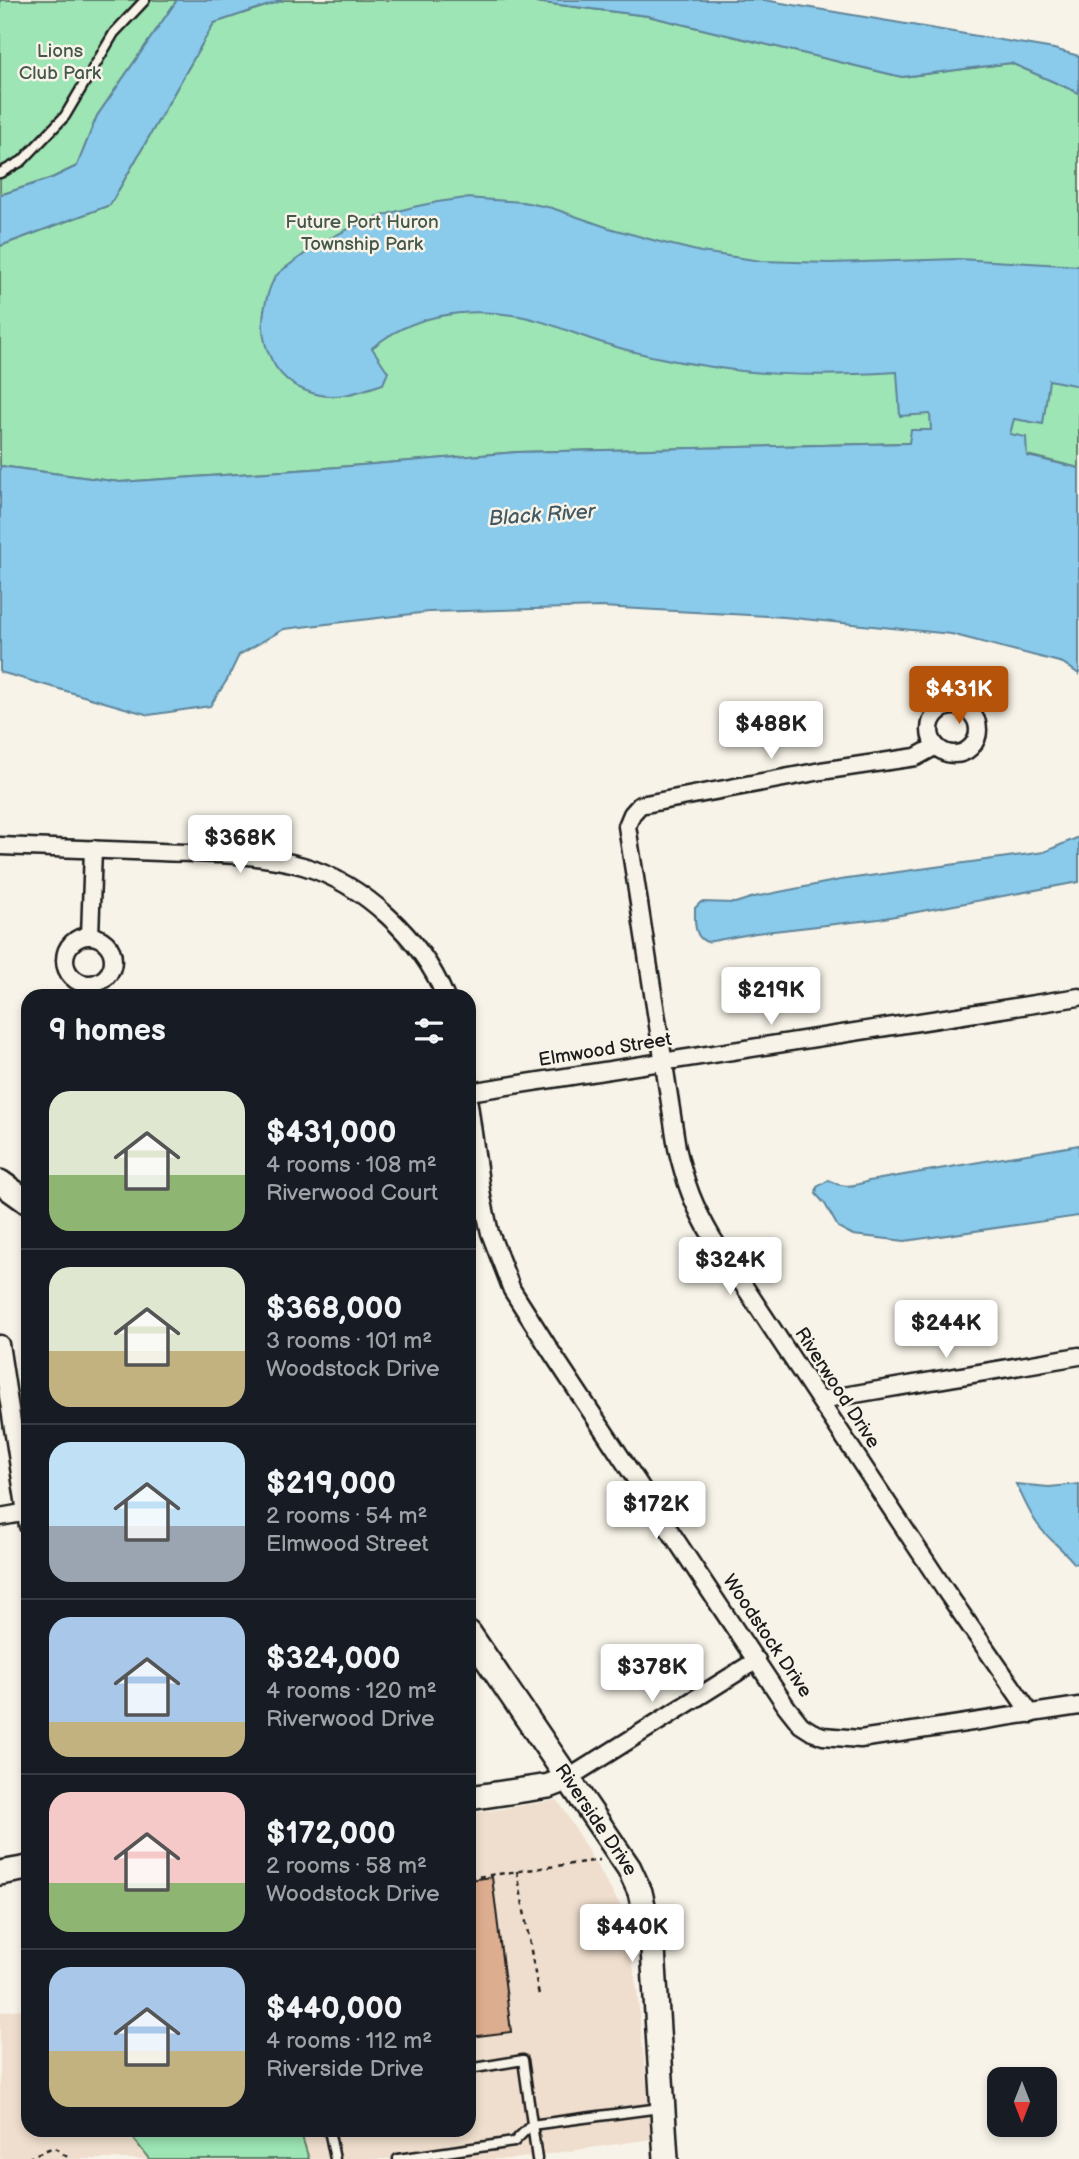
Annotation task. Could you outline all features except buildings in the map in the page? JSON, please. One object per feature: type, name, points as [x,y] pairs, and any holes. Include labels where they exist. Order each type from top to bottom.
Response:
[{"type":"street","name":"Riverwood Drive","points":[[936,746],[916,757],[821,771],[640,805],[627,826],[677,1147],[694,1207],[944,1591],[1031,1714]]},
{"type":"street","points":[[0,846],[219,854],[268,859],[304,867],[349,887],[379,909],[397,925],[428,963],[441,989]]},
{"type":"street","points":[[90,936],[93,849]]},
{"type":"street","name":"Elmwood Street","points":[[476,1091],[1079,997]]},
{"type":"street","name":"Woodstock Drive","points":[[476,1160],[490,1233],[512,1290],[801,1725],[823,1735],[860,1738],[1079,1706]]},
{"type":"street","points":[[0,1182],[21,1197]]},
{"type":"street","points":[[0,1344],[21,1479]]},
{"type":"street","points":[[820,1399],[1079,1356]]},
{"type":"street","points":[[0,1517],[21,1517]]},
{"type":"street","name":"Riverside Drive","points":[[476,1643],[629,1868],[640,1892],[653,1950],[666,2159]]},
{"type":"street","points":[[476,1797],[549,1786],[567,1779],[757,1660]]},
{"type":"street","points":[[0,1872],[21,1869]]},
{"type":"lane","points":[[0,173],[22,161],[65,116],[114,33],[145,0]]},
{"type":"lane","points":[[476,2068],[523,2060],[537,2159]]},
{"type":"lane","points":[[398,2159],[513,2142],[531,2124],[663,2108]]},
{"type":"lane","points":[[330,2137],[335,2159]]},
{"type":"path","points":[[476,1877],[600,1860]]},
{"type":"path","points":[[517,1871],[539,1996]]},
{"type":"path","points":[[28,2159],[54,2147],[67,2158]]},
{"type":"shaded area","points":[[558,1800],[624,1912],[637,1990],[652,2139],[514,2159],[0,2159],[0,2012],[21,2009],[21,2137],[476,2137],[476,1813]]},
{"type":"green space","name":"Lions Club Park","points":[[0,0],[177,0],[97,116],[77,166],[52,178],[0,195]]},
{"type":"green space","name":"Future Port Huron Township Park","points":[[284,0],[519,0],[648,16],[902,77],[1011,63],[1079,93],[1079,468],[1031,456],[980,448],[910,443],[517,452],[120,482],[0,466],[0,246],[110,205],[214,23]]},
{"type":"green space","points":[[132,2137],[302,2137],[309,2159],[149,2159]]},
{"type":"water","points":[[177,0],[284,0],[214,23],[110,205],[0,246],[0,195],[52,178],[77,166],[97,116]]},
{"type":"water","points":[[519,0],[764,0],[1054,49],[1079,56],[1079,93],[1011,63],[902,77],[648,16]]},
{"type":"water","name":"Black River","points":[[466,198],[523,202],[552,208],[660,242],[701,252],[761,261],[830,263],[959,259],[1079,266],[1079,386],[1049,380],[1043,424],[1014,419],[1010,434],[1026,437],[1027,456],[1079,468],[1079,674],[1063,663],[951,634],[784,617],[601,607],[429,612],[284,629],[239,655],[210,706],[149,715],[0,672],[0,466],[120,482],[517,452],[909,443],[911,430],[931,430],[930,414],[900,416],[897,372],[802,375],[730,370],[641,354],[535,320],[493,313],[438,316],[403,328],[387,337],[372,348],[388,372],[383,384],[360,391],[336,396],[320,395],[291,383],[280,373],[266,347],[263,333],[266,301],[279,272],[332,237],[374,218]]},
{"type":"water","points":[[1079,837],[1079,882],[879,919],[756,933],[707,942],[702,940],[696,928],[695,908],[701,902],[735,903],[840,880],[1044,852]]},
{"type":"water","points":[[1079,1145],[1079,1216],[905,1241],[853,1235],[838,1227],[816,1194],[817,1187],[829,1180],[843,1186],[853,1185]]},
{"type":"water","points":[[1016,1484],[1049,1487],[1079,1484],[1079,1564],[1074,1563],[1042,1530]]}]
